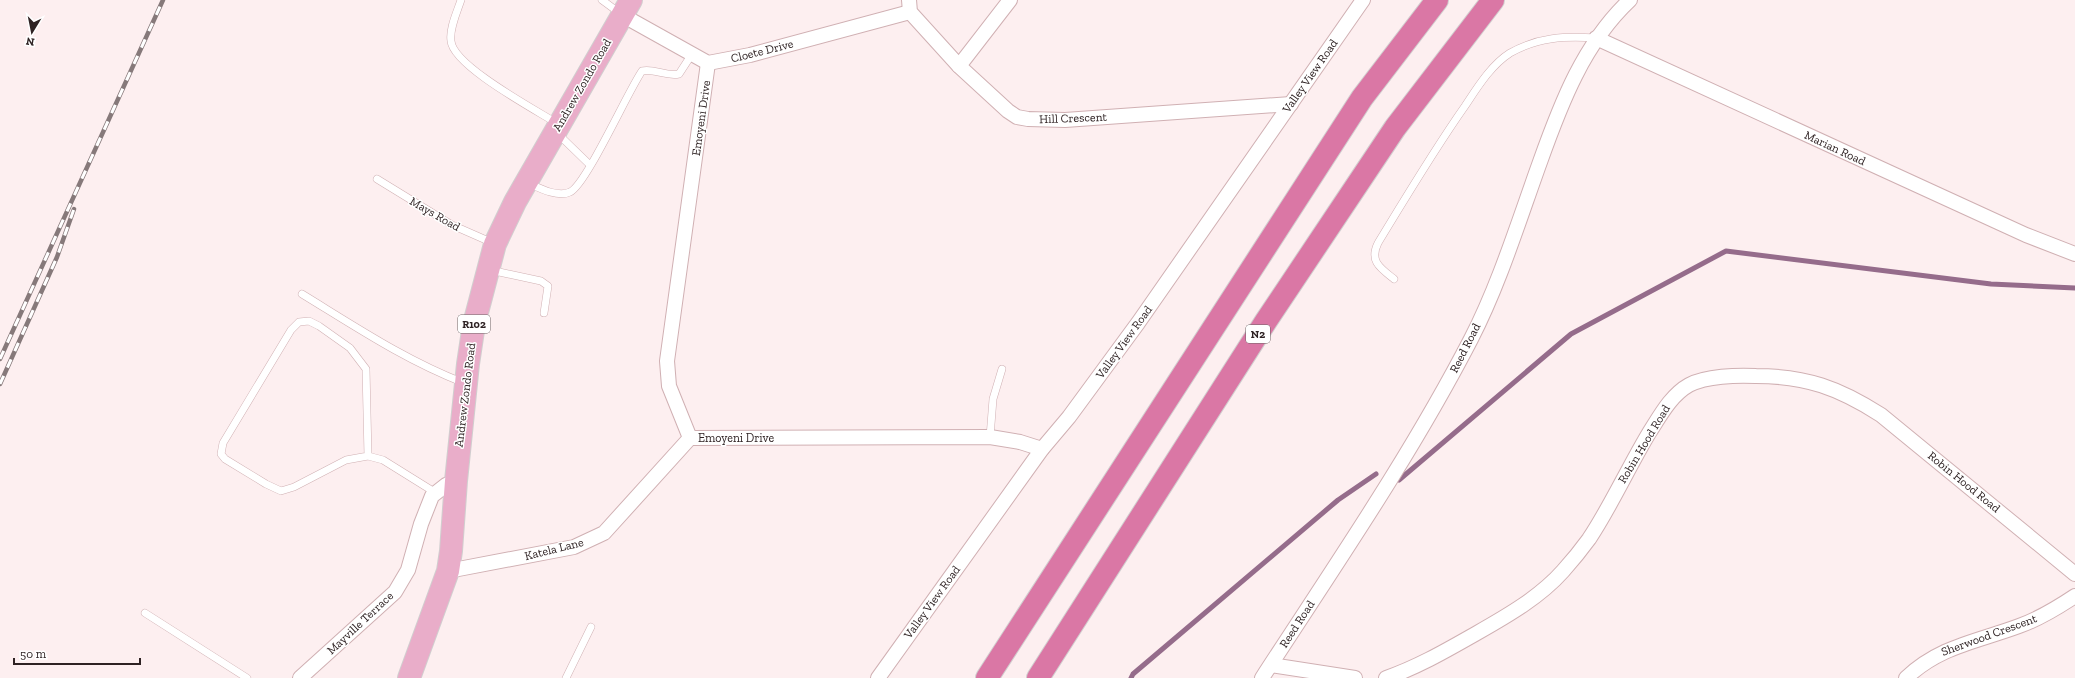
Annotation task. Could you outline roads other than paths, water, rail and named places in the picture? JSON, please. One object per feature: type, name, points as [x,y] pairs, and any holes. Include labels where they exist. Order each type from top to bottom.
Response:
[{"type":"highway","points":[[987,678],[1362,98],[1437,0]]},
{"type":"highway","name":"N2","points":[[1038,678],[1266,321],[1395,128],[1493,0]]},
{"type":"main road","name":"Andrew Zondo Road","points":[[409,678],[448,571],[466,384],[474,324],[495,244],[515,202],[627,8]]},
{"type":"street","points":[[959,66],[1010,0]]},
{"type":"street","name":"Valley View Road","points":[[878,678],[1042,449],[1079,405],[1292,104],[1363,0]]},
{"type":"street","name":"Reed Road","points":[[1262,678],[1407,451],[1472,338],[1488,302],[1557,115],[1573,80],[1596,38],[1630,0]]},
{"type":"street","name":"Hill Crescent","points":[[910,6],[959,66],[1008,111],[1018,117],[1028,119],[1065,120],[1292,104]]},
{"type":"street","name":"Cloete Drive","points":[[708,63],[750,55],[910,6]]},
{"type":"street","points":[[627,8],[692,54],[708,63]]},
{"type":"street","name":"Marian Road","points":[[1596,38],[2026,235],[2075,254]]},
{"type":"street","name":"Emoyeni Drive","points":[[708,63],[666,361],[669,386],[690,438],[990,437],[1020,442],[1042,449]]},
{"type":"street","name":"Robin Hood Road","points":[[1386,678],[1440,655],[1512,612],[1549,585],[1589,539],[1637,453],[1662,412],[1676,394],[1690,384],[1716,378],[1770,376],[1801,380],[1824,385],[1854,398],[1881,415],[2075,574]]},
{"type":"street","name":"Katela Lane","points":[[448,571],[574,546],[604,533],[690,438]]},
{"type":"street","name":"Mayville Terrace","points":[[300,678],[395,592],[408,570],[426,509],[436,493],[456,480]]},
{"type":"street","name":"Sherwood Crescent","points":[[1906,678],[1920,665],[1939,653],[2020,626],[2051,612],[2075,596]]},
{"type":"street","points":[[1271,665],[1355,678]]},
{"type":"lane","points":[[461,0],[450,38],[454,52],[474,71],[558,128],[590,165]]},
{"type":"lane","points":[[602,0],[627,8]]},
{"type":"lane","points":[[1394,279],[1376,262],[1374,251],[1451,126],[1491,71],[1510,54],[1533,43],[1566,36],[1596,38]]},
{"type":"lane","points":[[526,183],[551,192],[564,194],[571,192],[590,165],[642,71],[647,70],[666,75],[679,74],[692,54]]},
{"type":"lane","name":"Mays Road","points":[[377,179],[452,225],[495,244]]},
{"type":"lane","points":[[488,269],[541,281],[548,286],[544,313]]},
{"type":"lane","points":[[302,294],[400,354],[430,370],[466,384]]},
{"type":"lane","points":[[368,456],[366,368],[350,348],[319,326],[309,321],[299,322],[291,330],[223,443],[221,454],[233,464],[281,491],[294,487],[346,460],[368,456],[383,460],[436,493]]},
{"type":"lane","points":[[990,437],[993,399],[1002,369]]},
{"type":"lane","points":[[145,613],[248,678]]},
{"type":"lane","points":[[566,678],[591,627]]},
{"type":"waterway","points":[[1399,480],[1571,334],[1726,251],[1991,284],[2075,288]]},
{"type":"waterway","points":[[1131,678],[1133,674],[1338,500],[1376,474]]},
{"type":"railway","points":[[0,359],[163,0]]},
{"type":"railway","points":[[0,384],[57,257],[74,209]]}]
